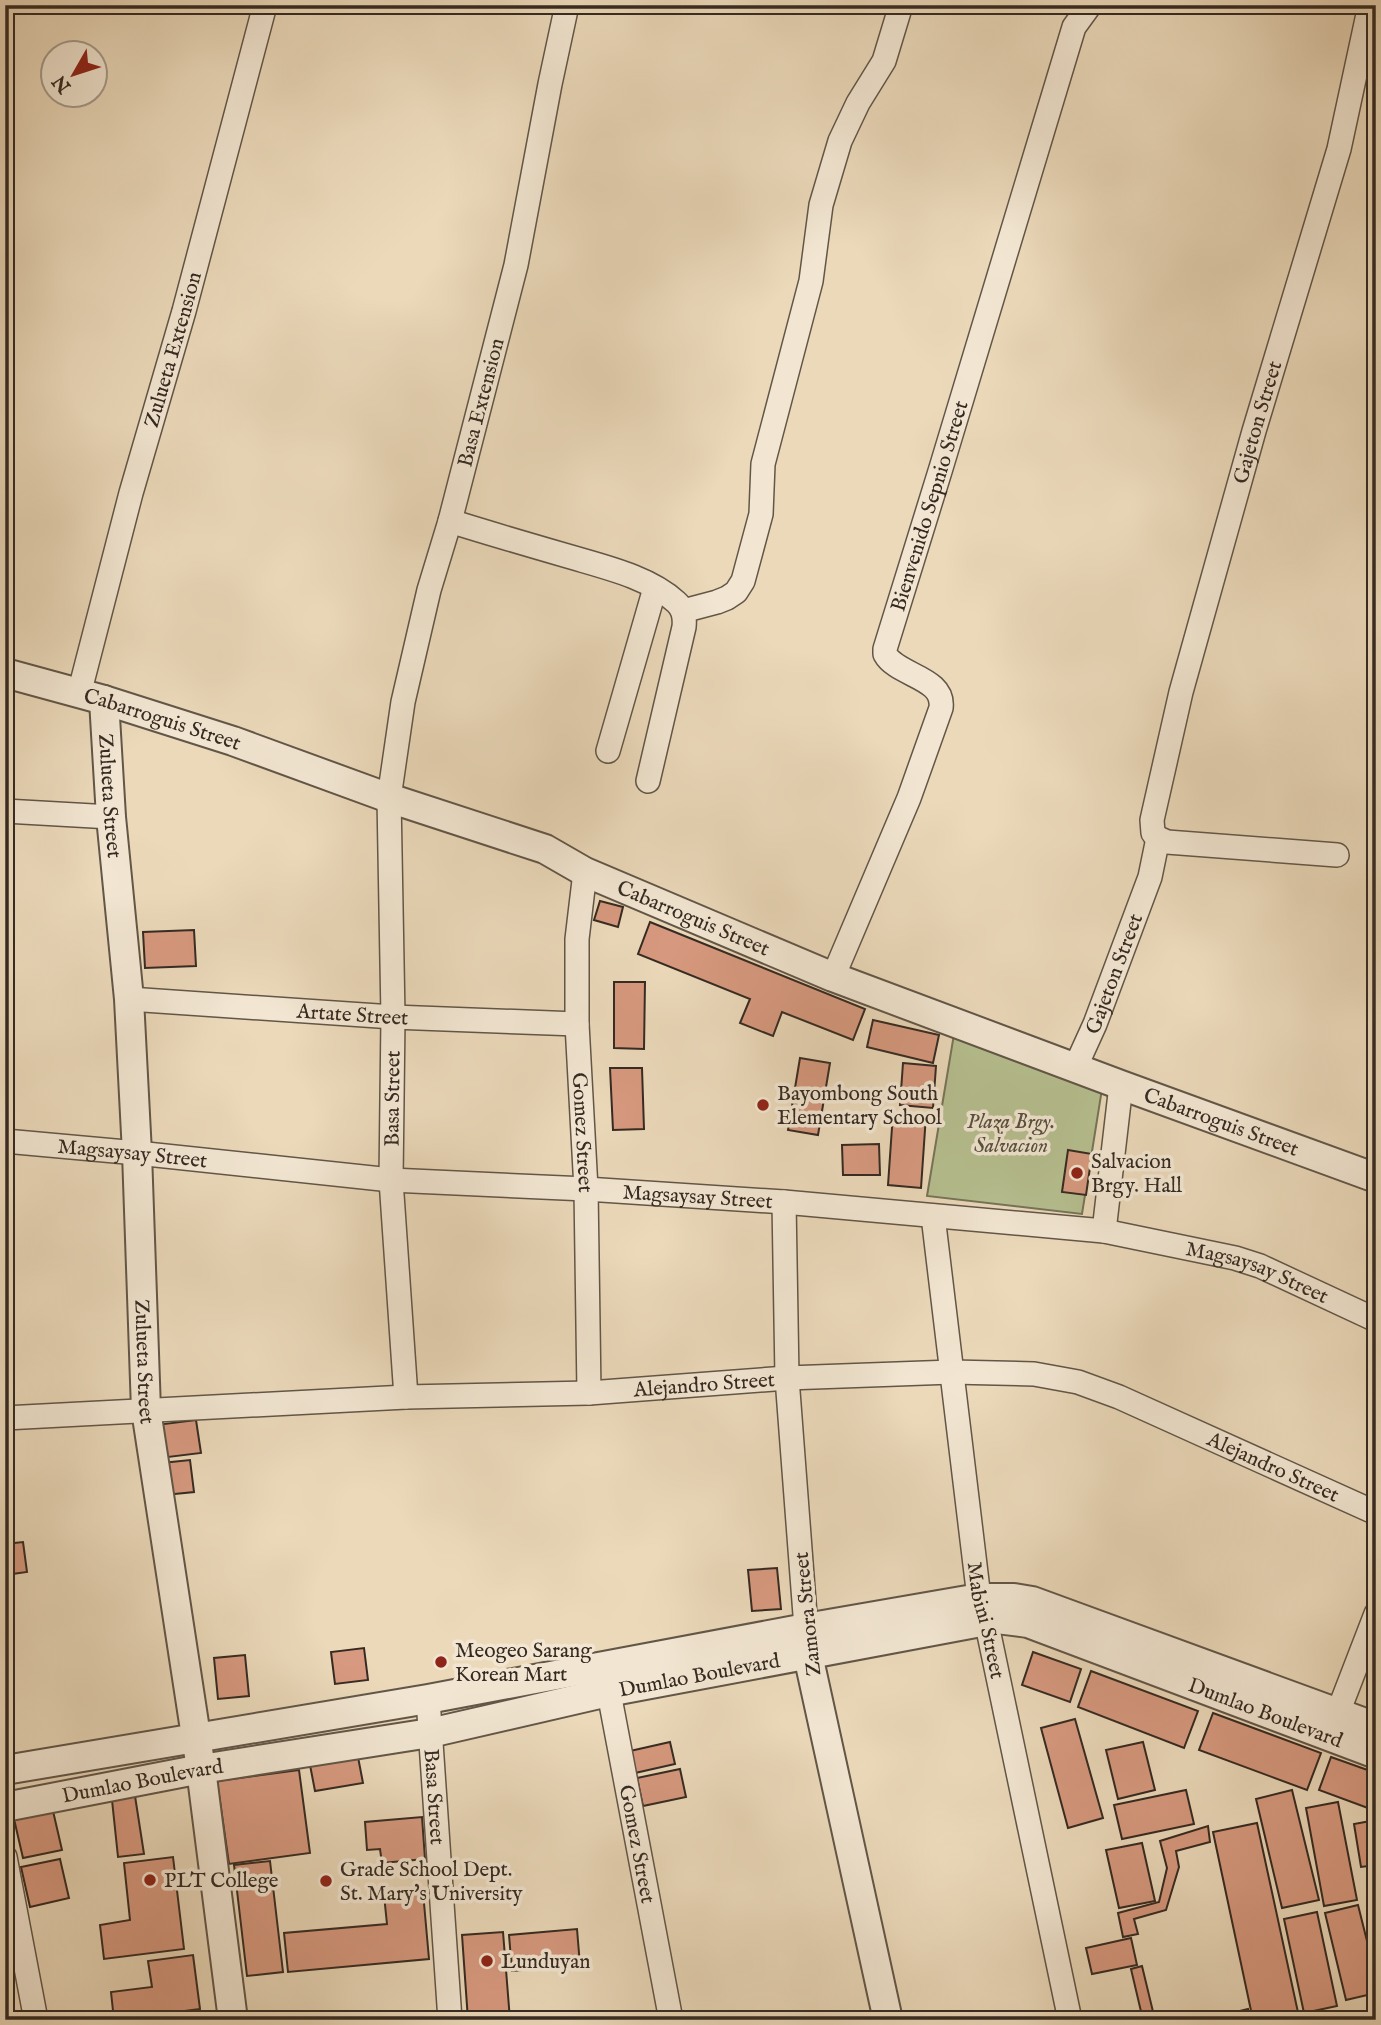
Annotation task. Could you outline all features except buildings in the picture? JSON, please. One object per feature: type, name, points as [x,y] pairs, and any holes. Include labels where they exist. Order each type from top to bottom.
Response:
[{"type":"street","name":"Zulueta Extension","points":[[92,697],[131,493],[184,312],[265,5]]},
{"type":"street","name":"Basa Extension","points":[[389,798],[403,702],[429,590],[450,521],[516,265],[567,5]]},
{"type":"street","points":[[682,611],[727,598],[736,592],[743,581],[761,514],[763,464],[811,281],[821,205],[839,141],[884,61],[901,5]]},
{"type":"street","name":"Bienvenido Sepnio Street","points":[[833,977],[909,798],[941,708],[940,696],[936,690],[892,663],[885,649],[1074,27],[1090,5]]},
{"type":"street","name":"Gajeton Street","points":[[1075,1068],[1095,1024],[1150,877],[1158,838],[1153,833],[1152,820],[1181,692],[1254,431],[1339,149],[1370,5]]},
{"type":"street","points":[[450,521],[624,573],[655,588],[677,603],[685,618],[684,627],[648,781]]},
{"type":"street","points":[[608,751],[655,588]]},
{"type":"street","name":"Cabarroguis Street","points":[[5,673],[92,697],[270,753],[389,798],[545,849],[585,872],[833,977],[1376,1178]]},
{"type":"street","name":"Zulueta Street","points":[[92,697],[110,817],[129,999],[146,1410],[201,1769],[233,2020]]},
{"type":"street","name":"Basa Street","points":[[389,798],[393,1017],[391,1180],[406,1397]]},
{"type":"street","points":[[5,811],[110,817]]},
{"type":"street","points":[[1158,838],[1167,842],[1337,855]]},
{"type":"street","name":"Gomez Street","points":[[585,872],[577,939],[577,1024],[586,1189],[589,1393]]},
{"type":"street","name":"Artate Street","points":[[129,999],[393,1017],[577,1024]]},
{"type":"street","points":[[1104,1231],[1121,1085]]},
{"type":"street","name":"Magsaysay Street","points":[[5,1141],[391,1180],[784,1202],[1104,1231],[1235,1258],[1260,1266],[1376,1320]]},
{"type":"street","name":"Zamora Street","points":[[784,1202],[787,1378],[807,1641],[888,2020]]},
{"type":"street","name":"Mabini Street","points":[[933,1216],[982,1609],[1070,2020]]},
{"type":"street","name":"Alejandro Street","points":[[5,1418],[406,1397],[589,1393],[787,1378],[953,1372],[1034,1374],[1078,1382],[1154,1413],[1376,1513]]},
{"type":"street","name":"Dumlao Boulevard","points":[[5,1770],[428,1699],[606,1680],[982,1609],[1333,1724],[1376,1727]]},
{"type":"street","points":[[1333,1724],[1376,1614]]},
{"type":"street","name":"Gomez Street","points":[[606,1680],[671,2020]]},
{"type":"street","name":"Dumlao Boulevard","points":[[5,1807],[201,1769],[430,1733],[606,1680]]},
{"type":"street","name":"Basa Street","points":[[428,1699],[450,2020]]},
{"type":"street","name":"Dumlao Boulevard","points":[[1333,1724],[1376,1754]]},
{"type":"street","points":[[5,1857],[36,2020]]},
{"type":"green space","name":"Plaza Brgy. Salvacion","points":[[954,1034],[1102,1089],[1082,1214],[927,1196]]},
{"type":"place","name":"Bayombong South Elementary School","points":[[763,1105]]},
{"type":"place","name":"Salvacion Brgy. Hall","points":[[1077,1173]]},
{"type":"place","name":"Meogeo Sarang Korean Mart","points":[[441,1662]]},
{"type":"place","name":"PLT College","points":[[150,1880]]},
{"type":"place","name":"Grade School Dept. St. Mary's University","points":[[326,1881]]},
{"type":"place","name":"Lunduyan","points":[[487,1961]]}]
